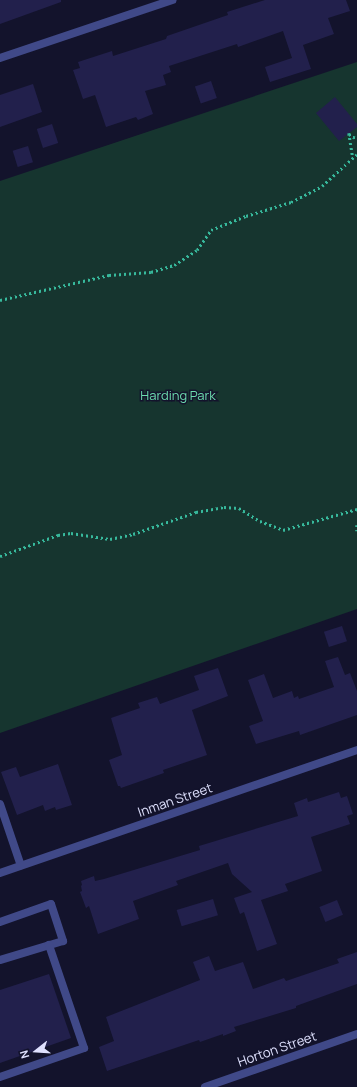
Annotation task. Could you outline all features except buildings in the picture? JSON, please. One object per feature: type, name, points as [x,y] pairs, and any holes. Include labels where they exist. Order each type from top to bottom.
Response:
[{"type":"street","points":[[0,58],[172,0]]},
{"type":"street","name":"Inman Street","points":[[0,874],[357,750]]},
{"type":"street","points":[[0,804],[21,866]]},
{"type":"street","points":[[0,922],[51,904],[63,941],[0,960]]},
{"type":"street","points":[[0,1077],[84,1048],[50,944]]},
{"type":"street","name":"Horton Street","points":[[205,1087],[357,1034]]},
{"type":"path","points":[[353,157],[349,133],[357,139]]},
{"type":"path","points":[[0,300],[110,275],[151,272],[174,265],[197,250],[211,230],[246,216],[292,202],[322,186],[357,154]]},
{"type":"path","points":[[0,556],[58,535],[70,533],[110,539],[133,534],[196,512],[224,507],[239,508],[260,521],[283,530],[357,510]]},
{"type":"path","points":[[357,525],[357,531]]},
{"type":"green space","name":"Harding Park","points":[[357,62],[357,609],[0,733],[0,181]]}]
